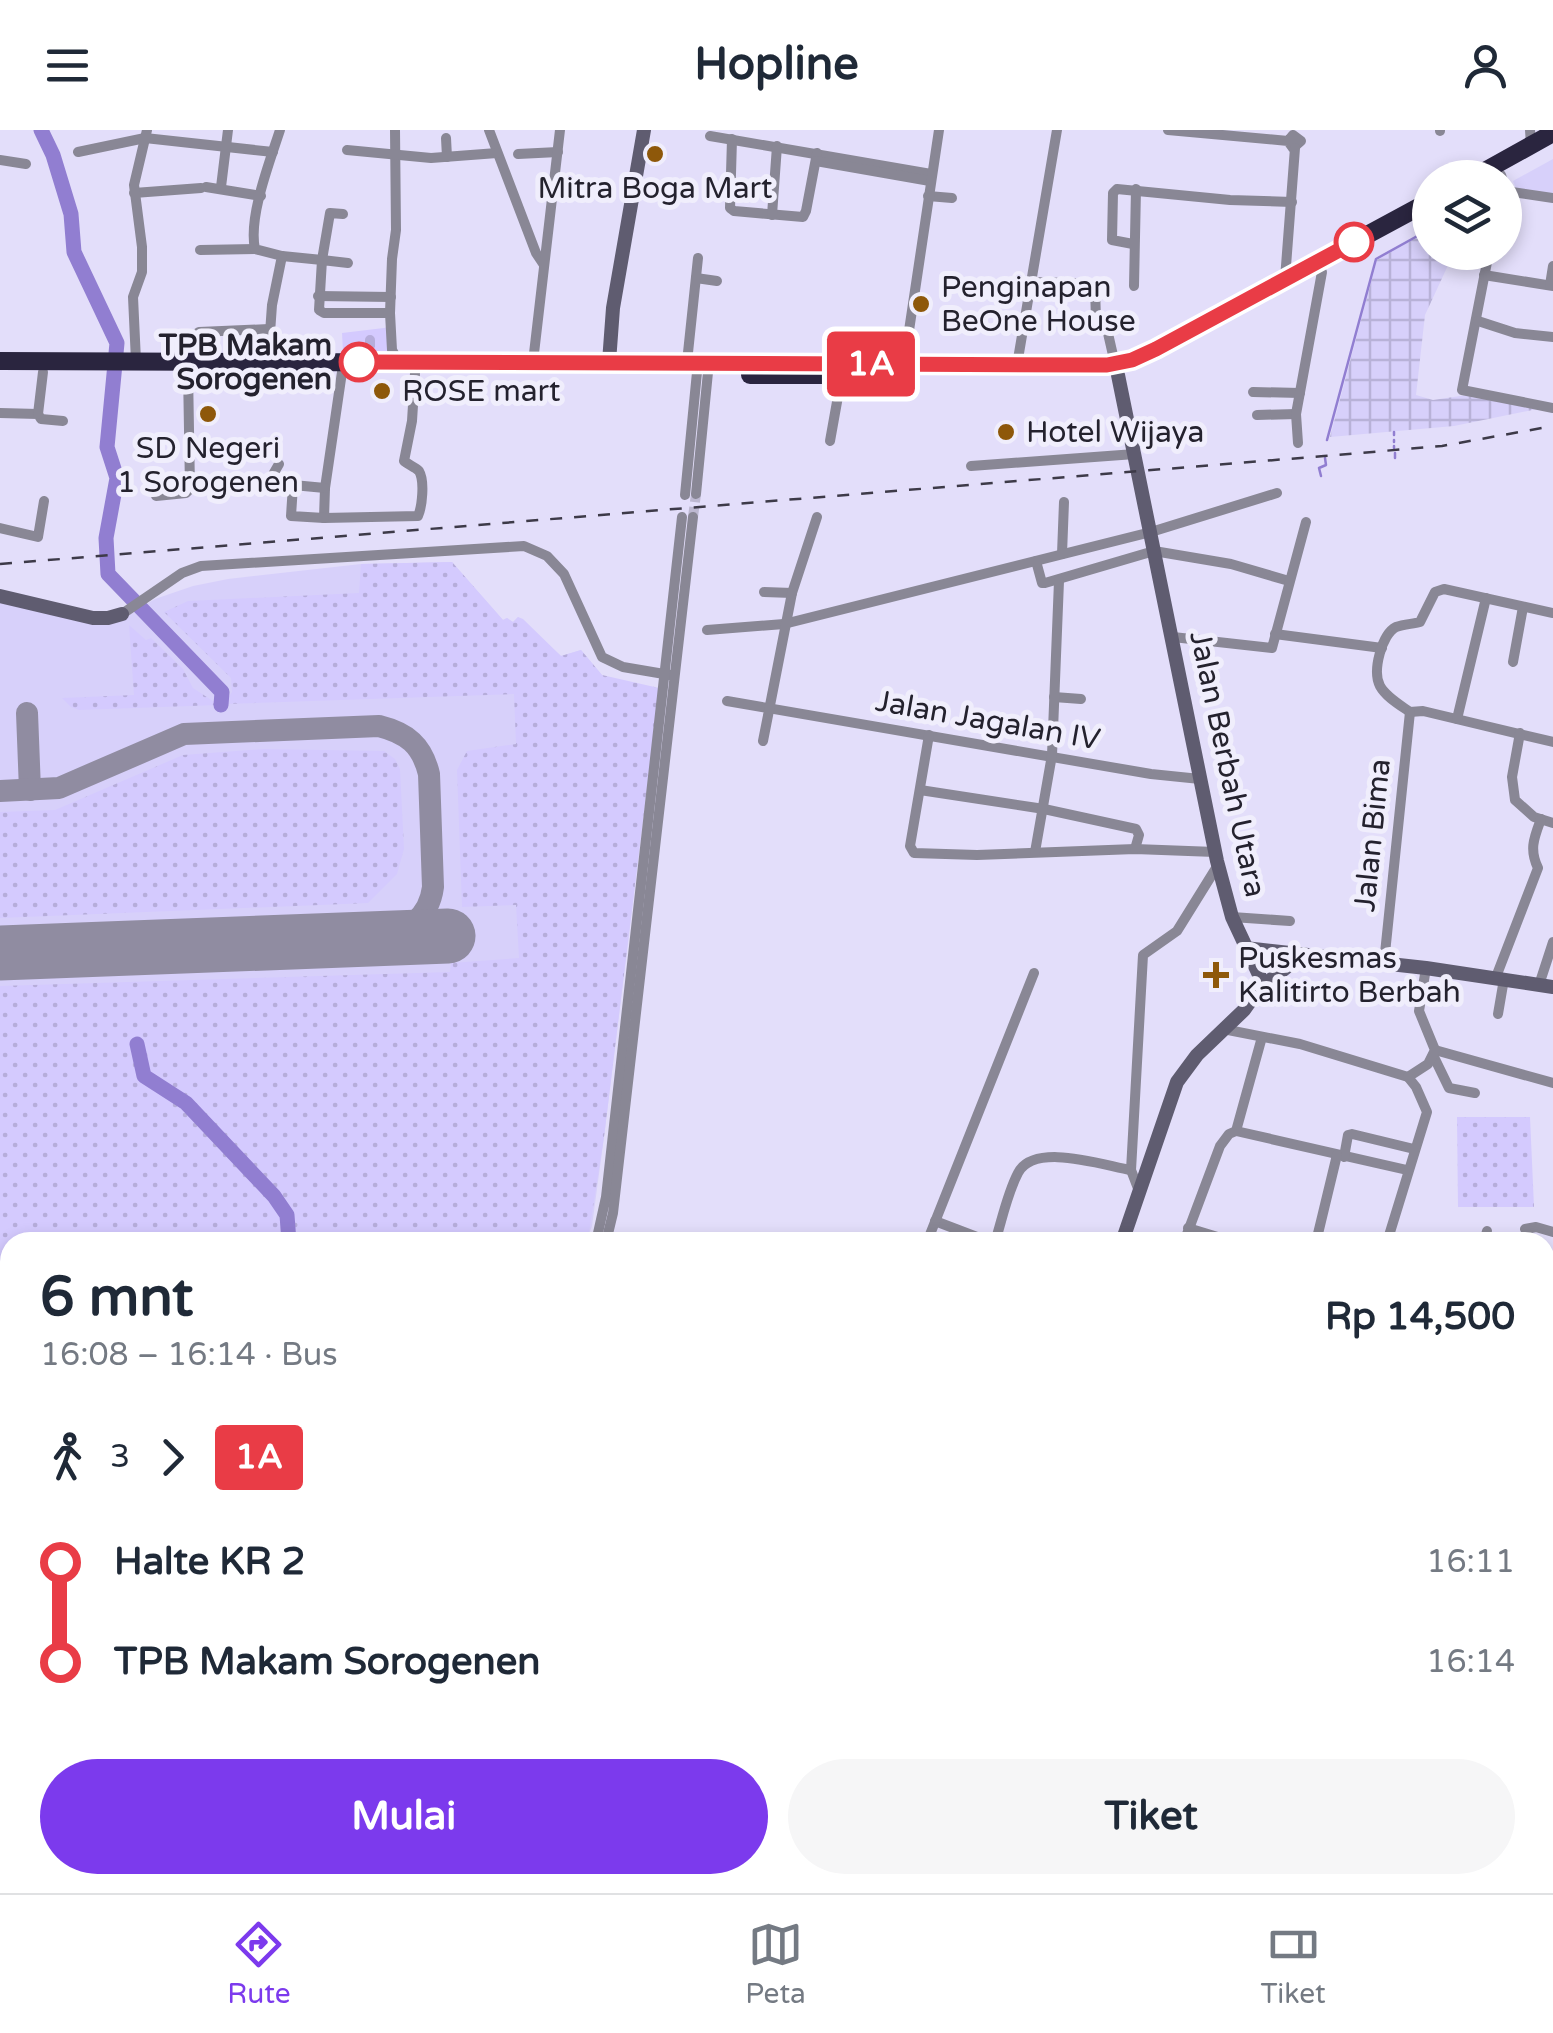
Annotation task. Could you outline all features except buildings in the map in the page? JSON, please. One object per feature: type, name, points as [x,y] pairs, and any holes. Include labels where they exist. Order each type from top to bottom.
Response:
[{"type":"highway","points":[[1498,160],[1530,138],[1553,133]]},
{"type":"highway","points":[[1522,167],[1553,147]]},
{"type":"highway","points":[[131,365],[188,372],[415,373],[904,364],[1117,369],[1412,211]]},
{"type":"highway","points":[[0,372],[268,360],[609,362],[842,374],[1117,369],[1162,359],[1412,224]]},
{"type":"highway","points":[[0,361],[89,367]]},
{"type":"main road","points":[[609,362],[614,304],[644,130]]},
{"type":"main road","name":"Jalan Berbah Utara","points":[[1117,369],[1216,858],[1232,917],[1260,974],[1261,984]]},
{"type":"main road","points":[[0,596],[93,618],[122,614]]},
{"type":"main road","points":[[1245,948],[1546,986]]},
{"type":"main road","points":[[1125,1232],[1177,1082],[1196,1055],[1244,1010],[1261,984],[1303,954]]},
{"type":"street","points":[[221,187],[228,130]]},
{"type":"street","points":[[256,249],[260,196],[280,130]]},
{"type":"street","points":[[395,130],[396,230],[390,312],[392,350],[398,362]]},
{"type":"street","points":[[490,130],[536,253],[545,262]]},
{"type":"street","points":[[534,362],[560,130]]},
{"type":"street","points":[[904,364],[939,130]]},
{"type":"street","points":[[1018,364],[1058,130]]},
{"type":"street","points":[[1168,130],[1298,140],[1285,280]]},
{"type":"street","points":[[131,365],[133,297],[142,272],[134,193],[146,134]]},
{"type":"street","points":[[78,152],[146,134],[273,152]]},
{"type":"street","points":[[710,136],[930,177]]},
{"type":"street","points":[[446,138],[447,158]]},
{"type":"street","points":[[732,140],[730,208],[734,212],[798,217],[805,214],[817,157]]},
{"type":"street","points":[[772,215],[777,146]]},
{"type":"street","points":[[347,150],[447,158],[497,153]]},
{"type":"street","points":[[518,154],[558,152]]},
{"type":"street","points":[[0,160],[26,164]]},
{"type":"street","points":[[134,193],[221,187],[260,196]]},
{"type":"street","points":[[1522,187],[1553,198]]},
{"type":"street","points":[[1133,244],[1112,240],[1113,193],[1117,189],[1292,202]]},
{"type":"street","points":[[1134,286],[1136,189]]},
{"type":"street","points":[[928,196],[952,198]]},
{"type":"street","points":[[343,214],[330,213],[318,308],[324,313],[390,312]]},
{"type":"street","points":[[200,250],[256,249],[282,256],[348,263]]},
{"type":"street","points":[[268,360],[282,256]]},
{"type":"street","points":[[691,494],[700,367],[698,258]]},
{"type":"street","points":[[1484,276],[1552,286],[1553,266]]},
{"type":"street","points":[[1485,270],[1478,321],[1461,387],[1464,392],[1553,408]]},
{"type":"street","points":[[1298,443],[1296,414],[1322,272]]},
{"type":"street","points":[[696,278],[717,281]]},
{"type":"street","points":[[1031,282],[1074,283]]},
{"type":"street","points":[[1095,286],[1096,321],[1106,329],[1117,369]]},
{"type":"street","points":[[318,296],[391,297]]},
{"type":"street","points":[[1478,321],[1515,333],[1553,337]]},
{"type":"street","points":[[199,332],[270,330]]},
{"type":"street","points":[[43,372],[38,414],[41,420],[63,421]]},
{"type":"street","points":[[156,496],[186,494],[190,489],[188,372]]},
{"type":"street","points":[[324,518],[342,372]]},
{"type":"street","points":[[293,484],[291,516],[418,516],[422,507],[420,476],[417,469],[404,461],[415,373]]},
{"type":"street","points":[[830,440],[842,374]]},
{"type":"street","points":[[1253,392],[1300,393]]},
{"type":"street","points":[[0,413],[38,414]]},
{"type":"street","points":[[1257,415],[1296,414]]},
{"type":"street","points":[[972,466],[1135,454]]},
{"type":"street","points":[[279,464],[272,478],[325,488]]},
{"type":"street","points":[[707,630],[784,624],[1151,532],[1277,493]]},
{"type":"street","points":[[0,528],[38,537],[44,500]]},
{"type":"street","points":[[1062,554],[1064,502]]},
{"type":"street","points":[[598,1232],[648,868],[688,517]]},
{"type":"street","points":[[763,740],[784,624],[817,517]]},
{"type":"street","points":[[1174,637],[1269,650],[1273,647],[1306,522]]},
{"type":"street","points":[[122,614],[182,573],[201,566],[524,546],[548,556],[564,574],[602,657],[623,667],[671,675]]},
{"type":"street","points":[[1036,561],[1042,582],[1059,581],[1154,551],[1231,564],[1289,582]]},
{"type":"street","points":[[1035,852],[1052,755],[1059,581]]},
{"type":"street","points":[[1553,613],[1439,590],[1431,597],[1420,622],[1394,628],[1387,634],[1377,672],[1380,686],[1410,712],[1422,710],[1553,742]]},
{"type":"street","points":[[764,592],[792,592]]},
{"type":"street","points":[[1457,718],[1486,598]]},
{"type":"street","points":[[1513,662],[1523,607]]},
{"type":"street","points":[[1275,634],[1382,648]]},
{"type":"street","points":[[1054,696],[1082,699]]},
{"type":"street","name":"Jalan Jagalan IV","points":[[727,700],[1200,779]]},
{"type":"street","name":"Jalan Bima","points":[[1384,963],[1410,712]]},
{"type":"street","points":[[1520,733],[1512,789],[1521,808],[1553,823]]},
{"type":"street","points":[[928,735],[910,846],[914,853],[977,855],[1135,849],[1216,858],[1177,931],[1143,955],[1131,1170],[1139,1191]]},
{"type":"street","points":[[920,790],[1136,828],[1139,835],[1135,849]]},
{"type":"street","points":[[1498,1014],[1500,978],[1538,868],[1531,853],[1541,819]]},
{"type":"street","points":[[608,1232],[648,868]]},
{"type":"street","points":[[1232,917],[1290,921]]},
{"type":"street","points":[[1546,986],[1553,942]]},
{"type":"street","points":[[1426,968],[1419,1012],[1434,1053],[1449,1088],[1475,1094]]},
{"type":"street","points":[[931,1232],[1034,973]]},
{"type":"street","points":[[1223,1030],[1300,1044],[1408,1078],[1416,1087],[1426,1112],[1391,1232]]},
{"type":"street","points":[[1236,1131],[1262,1037]]},
{"type":"street","points":[[1408,1078],[1428,1064],[1434,1053]]},
{"type":"street","points":[[1434,1053],[1553,1083]]},
{"type":"street","points":[[1187,1232],[1220,1146],[1236,1131],[1407,1170]]},
{"type":"street","points":[[1319,1232],[1348,1135],[1414,1149]]},
{"type":"street","points":[[996,1232],[1016,1175],[1030,1160],[1048,1156],[1131,1170]]},
{"type":"street","points":[[935,1221],[953,1232]]},
{"type":"street","points":[[1525,1229],[1536,1227],[1553,1232]]},
{"type":"street","points":[[1188,1228],[1201,1232]]},
{"type":"shaded area","points":[[1553,159],[1553,193],[1522,191],[1522,176]]},
{"type":"shaded area","points":[[1412,240],[1412,270],[1446,270],[1425,315],[1416,395],[1433,400],[1467,395],[1537,409],[1454,426],[1330,437],[1377,260]]},
{"type":"shaded area","points":[[452,562],[503,620],[513,622],[518,617],[561,656],[581,650],[602,675],[658,700],[590,1232],[0,1232],[0,602],[120,619],[155,599],[193,586],[361,564]]},
{"type":"green space","points":[[392,327],[394,352],[343,352],[342,333]]},
{"type":"green space","points":[[452,562],[503,620],[523,619],[561,656],[581,650],[602,675],[659,688],[589,1232],[0,1232],[0,986],[450,972],[451,963],[519,958],[516,905],[462,907],[457,770],[467,751],[516,744],[514,694],[224,704],[232,692],[231,678],[164,612],[188,601],[359,593],[361,564]]},
{"type":"green space","points":[[129,625],[146,640],[151,638],[183,669],[193,688],[219,705],[79,710],[71,707],[62,698],[134,695]]},
{"type":"green space","points":[[264,749],[384,751],[395,759],[400,769],[404,849],[397,874],[368,903],[0,918],[0,812],[55,810],[183,755]]},
{"type":"green space","points":[[1457,1117],[1530,1117],[1534,1207],[1458,1207]]},
{"type":"waterway","points":[[41,130],[71,214],[74,252],[117,343],[107,447],[117,478],[106,538],[108,574],[222,692],[221,705]]},
{"type":"waterway","points":[[1327,440],[1376,259],[1412,239]]},
{"type":"waterway","points":[[1395,453],[1395,458]]},
{"type":"waterway","points":[[1321,476],[1319,468],[1326,465],[1325,458]]},
{"type":"waterway","points":[[137,1044],[144,1076],[186,1103],[274,1196],[287,1215],[288,1232]]},
{"type":"taxiway","points":[[27,713],[30,790]]},
{"type":"taxiway","points":[[0,791],[59,788],[184,734],[379,726],[389,729],[417,748],[429,774],[433,887],[421,916],[405,929],[375,938]]},
{"type":"runway","points":[[0,953],[448,936]]},
{"type":"tunnel","points":[[693,517],[696,494]]},
{"type":"railway","points":[[0,564],[1442,446],[1553,426]]},
{"type":"bus line","name":"1A","points":[[359,362],[1107,365],[1132,360],[1156,349],[1354,242]]},
{"type":"place","name":"Mitra Boga Mart","points":[[655,154]]},
{"type":"place","name":"Penginapan BeOne House","points":[[921,304]]},
{"type":"place","name":"TPB Makam Sorogenen","points":[[359,362]]},
{"type":"place","name":"ROSE mart","points":[[382,391]]},
{"type":"place","name":"SD Negeri 1 Sorogenen","points":[[208,414]]},
{"type":"place","name":"Hotel Wijaya","points":[[1006,432]]},
{"type":"place","name":"Puskesmas Kalitirto Berbah","points":[[1216,975]]}]
